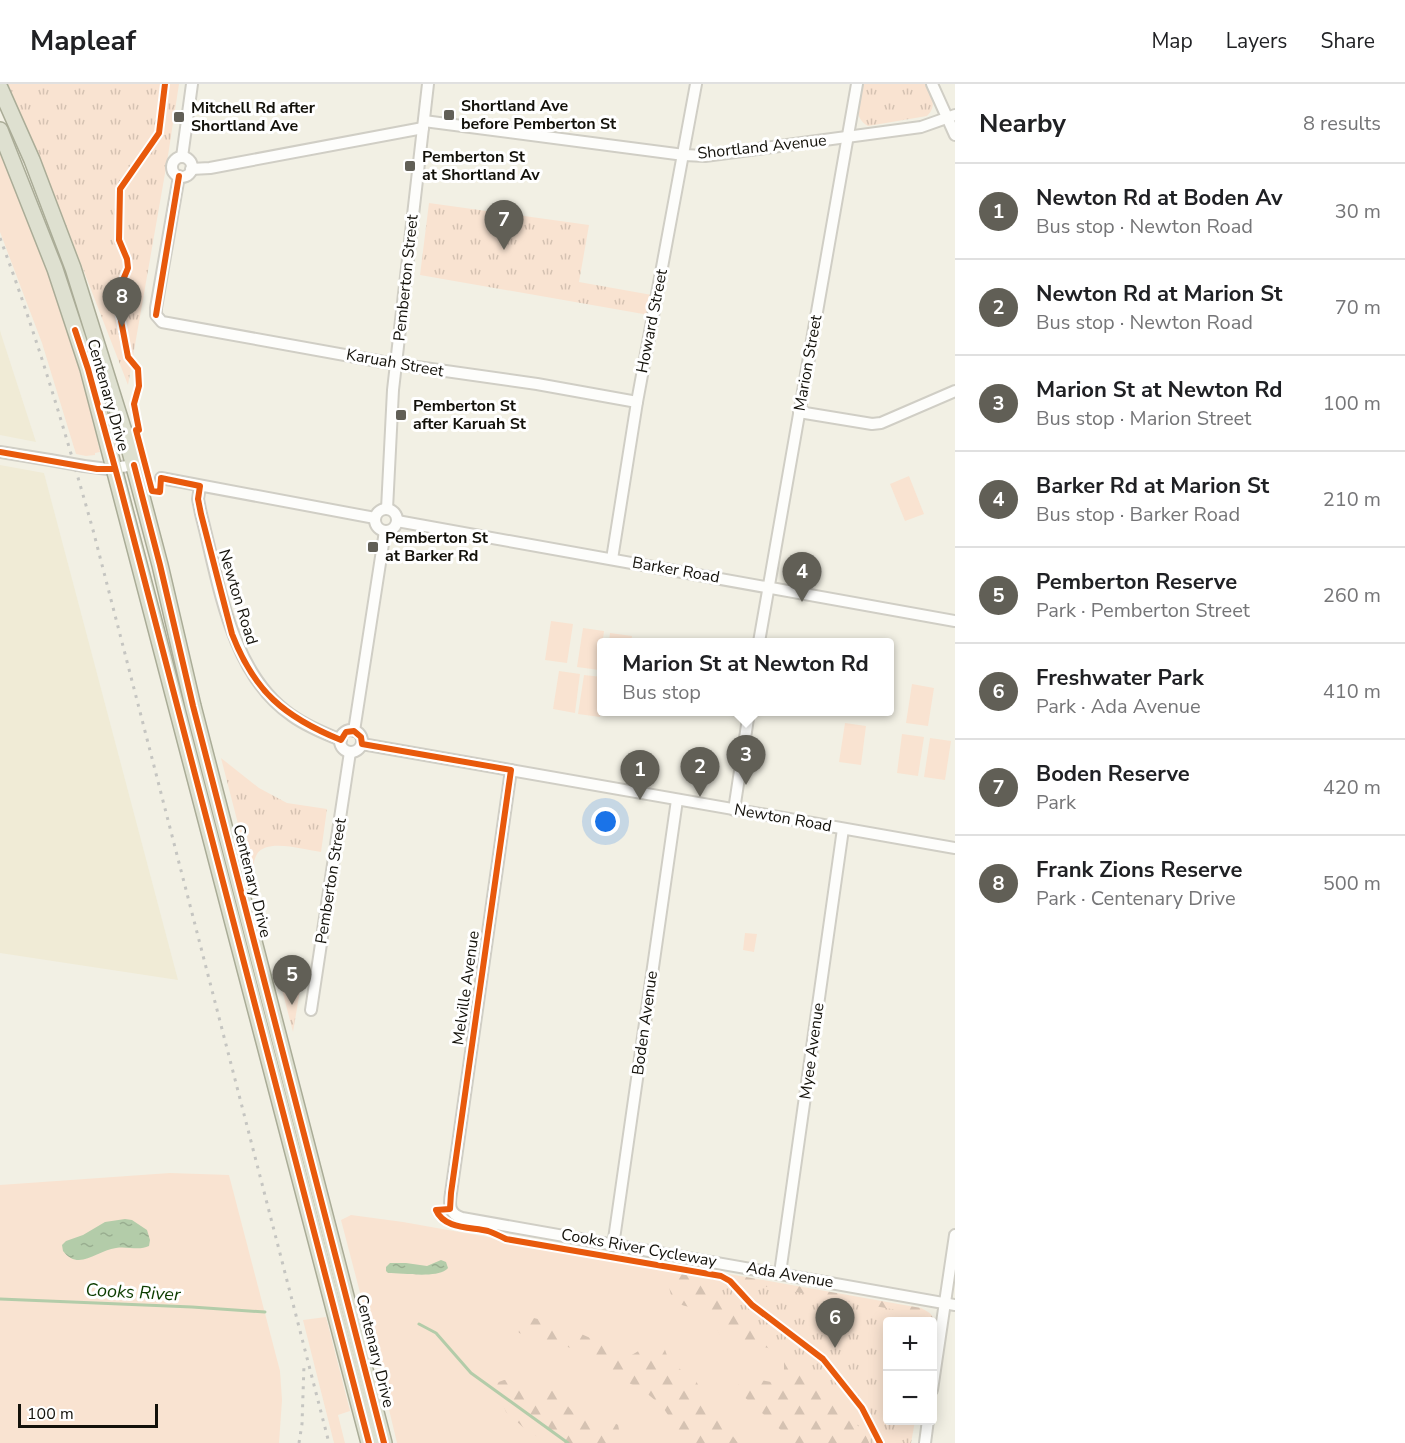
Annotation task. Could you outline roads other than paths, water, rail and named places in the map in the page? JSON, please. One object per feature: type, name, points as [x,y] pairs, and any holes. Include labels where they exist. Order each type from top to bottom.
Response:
[{"type":"highway","name":"Centenary Drive","points":[[0,88],[32,160],[73,268],[134,465],[338,1293],[348,1332],[384,1443]]},
{"type":"highway","name":"Centenary Drive","points":[[0,130],[55,269],[88,369],[338,1293]]},
{"type":"highway","name":"Centenary Drive","points":[[348,1332],[369,1443]]},
{"type":"street","points":[[182,157],[192,84]]},
{"type":"street","name":"Pemberton Street","points":[[387,509],[396,363],[428,84]]},
{"type":"street","name":"Howard Street","points":[[612,559],[637,402],[696,84]]},
{"type":"street","name":"Marion Street","points":[[760,638],[857,84]]},
{"type":"street","points":[[932,84],[951,117],[955,135]]},
{"type":"street","name":"Shortland Avenue","points":[[191,169],[210,168],[423,124],[684,155],[720,155],[921,127],[951,117]]},
{"type":"street","points":[[182,157],[189,161],[191,169],[187,175],[179,176],[173,171],[172,165],[176,159],[182,157]]},
{"type":"street","name":"Karuah Street","points":[[179,176],[156,315],[162,322],[637,402]]},
{"type":"street","points":[[799,412],[872,424],[881,423],[955,391]]},
{"type":"street","points":[[0,452],[84,466],[115,469],[134,465]]},
{"type":"street","points":[[161,478],[375,518]]},
{"type":"street","name":"Newton Road","points":[[200,486],[198,499],[201,514],[232,634],[246,665],[264,690],[289,714],[314,729],[341,740]]},
{"type":"street","points":[[387,509],[396,515],[397,521],[394,528],[385,531],[378,528],[375,518],[381,510],[387,509]]},
{"type":"street","name":"Barker Road","points":[[397,521],[955,621]]},
{"type":"street","points":[[354,730],[385,531]]},
{"type":"street","points":[[734,810],[748,716]]},
{"type":"street","points":[[354,730],[361,737],[362,744],[356,751],[350,752],[342,747],[341,740],[346,732],[354,730]]},
{"type":"street","name":"Newton Road","points":[[362,744],[955,848]]},
{"type":"street","name":"Pemberton Street","points":[[311,1010],[350,752]]},
{"type":"street","name":"Melville Avenue","points":[[450,1209],[511,771]]},
{"type":"street","name":"Boden Avenue","points":[[613,1246],[677,800]]},
{"type":"street","name":"Myee Avenue","points":[[780,1273],[843,829]]},
{"type":"street","name":"Ada Avenue","points":[[450,1209],[454,1215],[462,1218],[950,1304]]},
{"type":"street","points":[[937,1371],[950,1304],[955,1234]]},
{"type":"street","points":[[925,1443],[927,1425]]},
{"type":"water","points":[[132,1220],[147,1230],[149,1246],[116,1248],[82,1260],[75,1260],[63,1251],[62,1245],[66,1241],[83,1235],[105,1222]]},
{"type":"water","points":[[441,1260],[446,1262],[448,1268],[437,1273],[411,1274],[386,1271],[390,1263],[427,1266]]},
{"type":"waterway","name":"Cooks River","points":[[0,1299],[265,1312]]},
{"type":"waterway","name":"Cooks River","points":[[419,1324],[436,1333],[471,1373],[568,1443]]},
{"type":"railway","points":[[0,238],[50,383],[93,530],[329,1443]]},
{"type":"railway","points":[[299,1443],[304,1365]]},
{"type":"place","name":"Shortland Ave before Pemberton St","points":[[449,115]]},
{"type":"place","name":"Mitchell Rd after Shortland Ave","points":[[179,117]]},
{"type":"place","name":"Pemberton St at Shortland Av","points":[[410,166]]},
{"type":"place","name":"Boden Reserve","points":[[504,250]]},
{"type":"place","name":"Frank Zions Reserve","points":[[122,327]]},
{"type":"place","name":"Pemberton St after Karuah St","points":[[401,415]]},
{"type":"place","name":"Pemberton St at Barker Rd","points":[[373,547]]},
{"type":"place","name":"Barker Rd at Marion St","points":[[802,602]]},
{"type":"place","name":"Marion St at Newton Rd","points":[[746,785]]},
{"type":"place","name":"Newton Rd at Marion St","points":[[700,797]]},
{"type":"place","name":"Newton Rd at Boden Av","points":[[640,800]]},
{"type":"place","name":"Pemberton Reserve","points":[[292,1005]]},
{"type":"place","name":"Freshwater Park","points":[[835,1348]]}]
